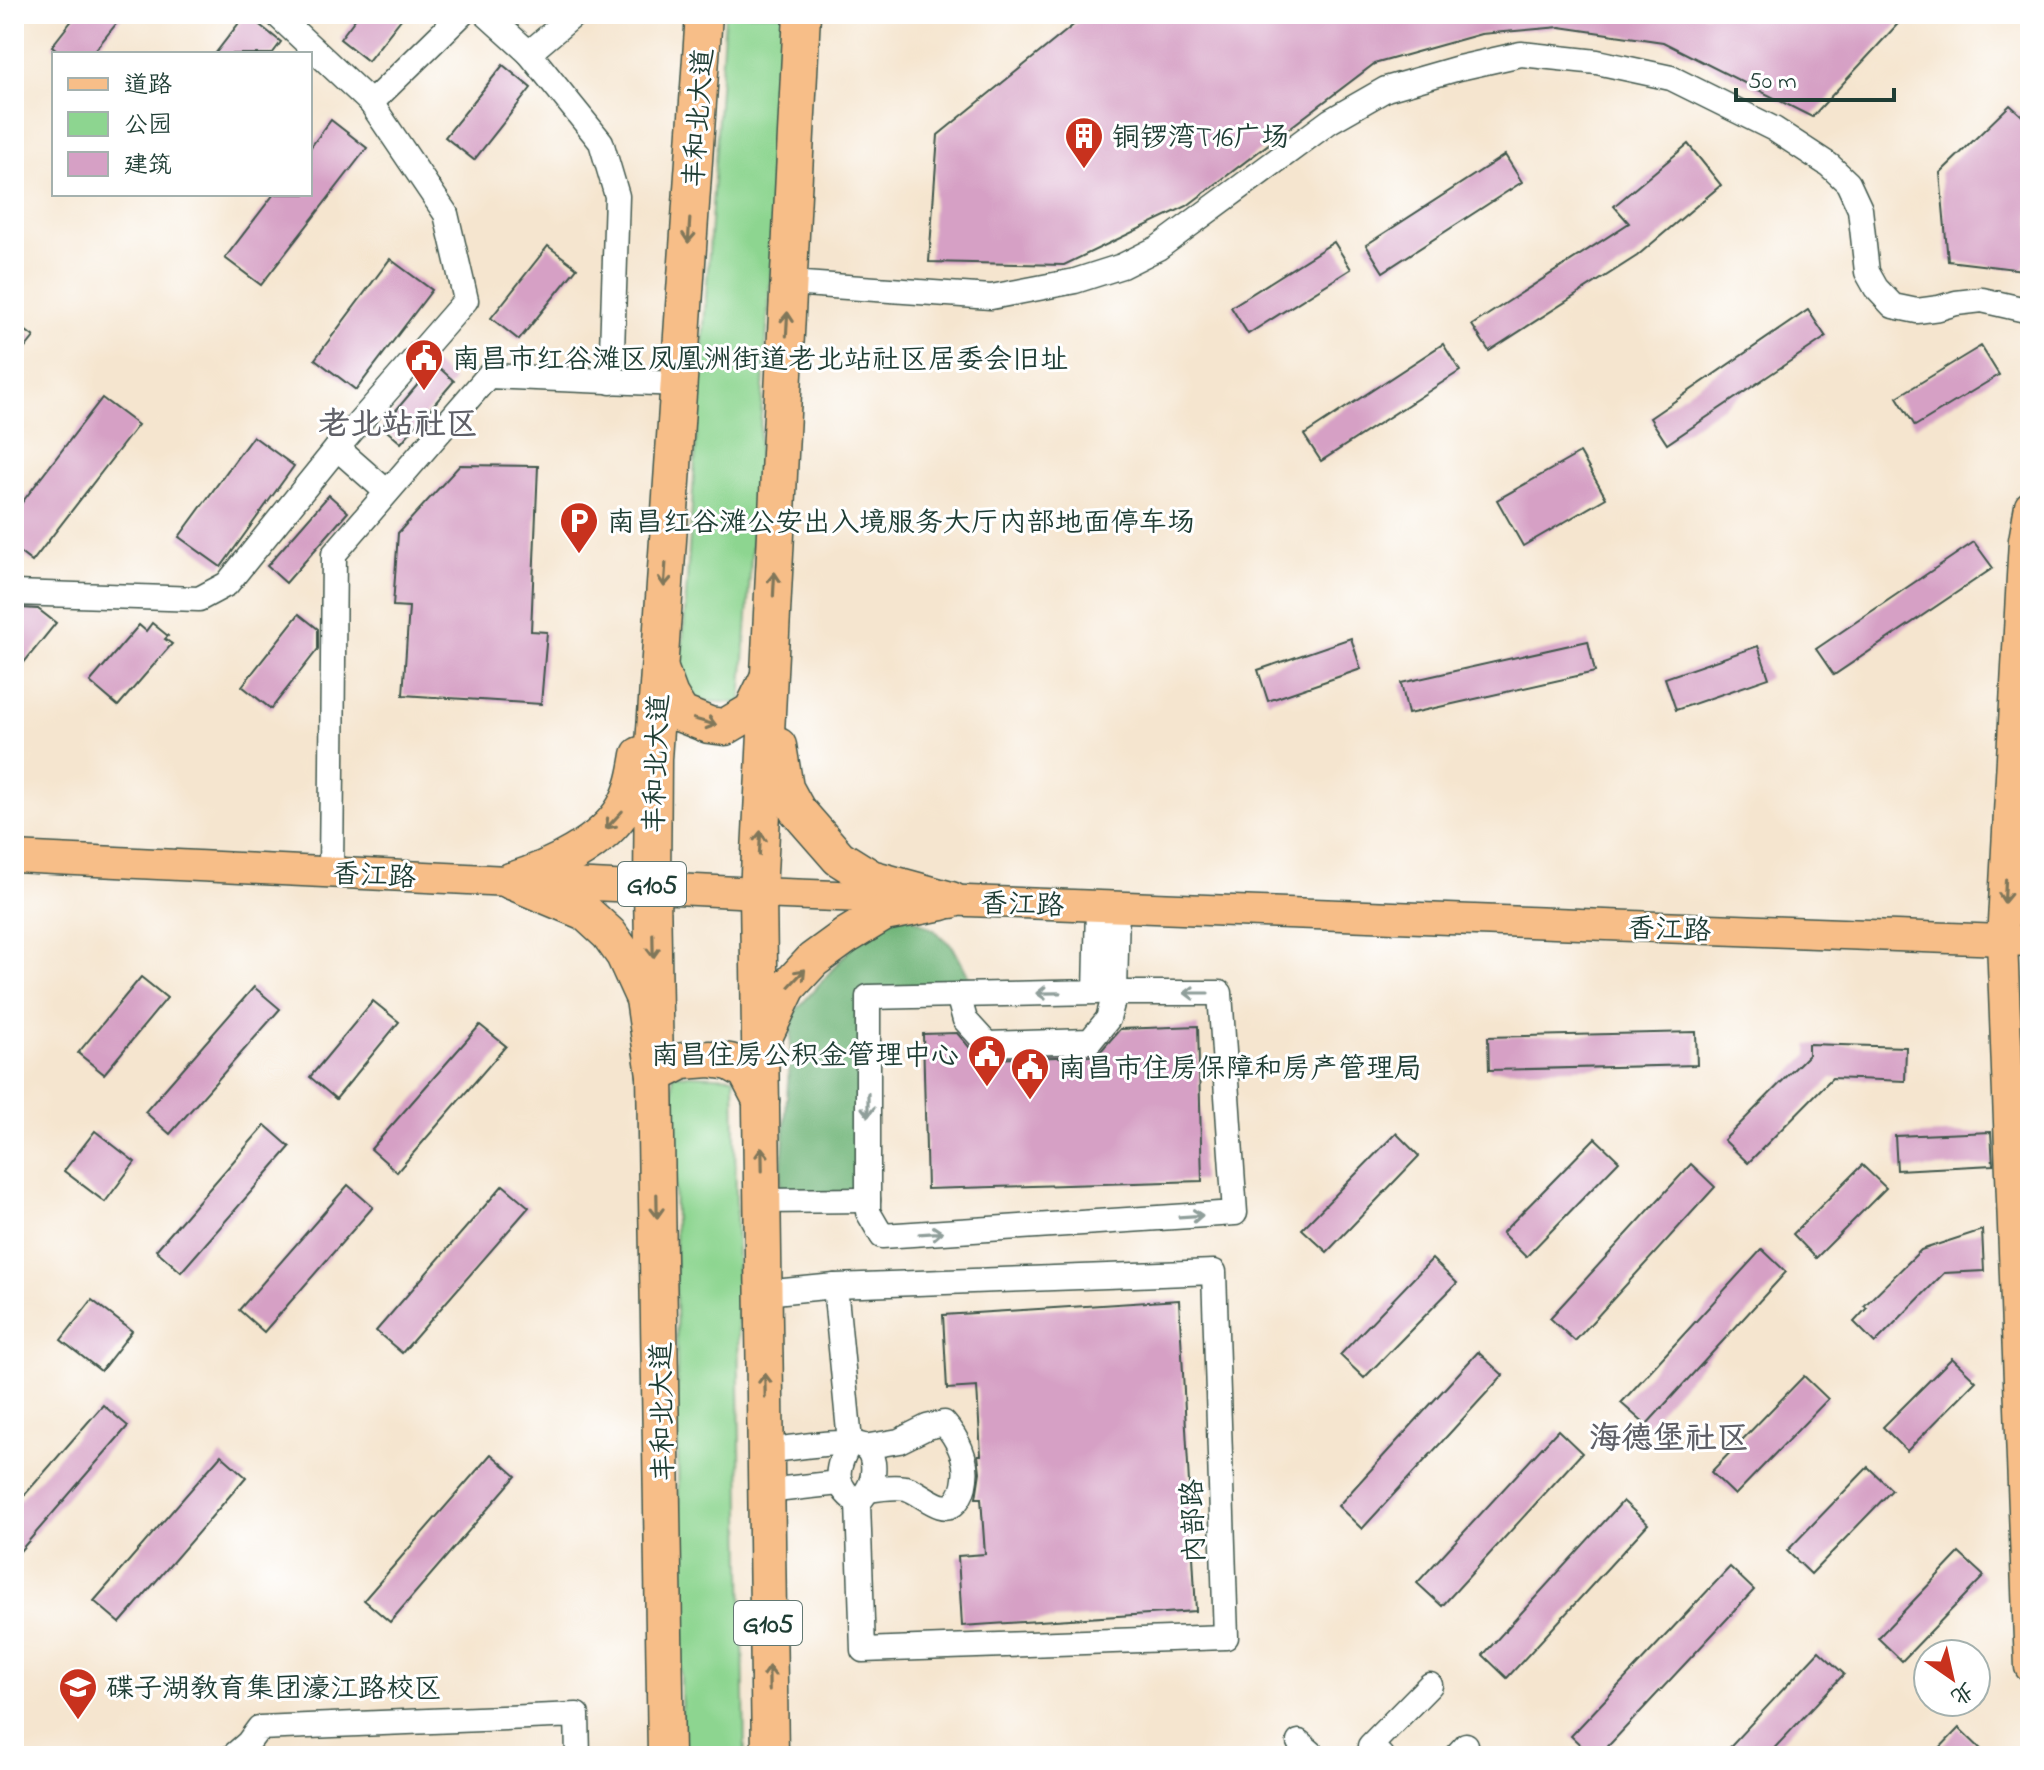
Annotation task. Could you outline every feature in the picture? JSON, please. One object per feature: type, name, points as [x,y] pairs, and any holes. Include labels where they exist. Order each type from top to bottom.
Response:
[{"type":"highway","name":"丰和北大道","points":[[666,1756],[652,888],[653,759],[704,14]]},
{"type":"highway","name":"G105","points":[[770,1756],[758,893],[802,14]]},
{"type":"highway","points":[[659,667],[681,714],[709,725],[725,727],[752,711],[769,677]]},
{"type":"highway","points":[[511,881],[543,871],[571,856],[598,837],[623,811],[634,787],[659,667]]},
{"type":"highway","points":[[769,677],[785,788],[805,820],[839,858],[871,878],[951,900]]},
{"type":"highway","points":[[511,881],[585,912],[609,934],[624,955],[644,999],[655,1075],[683,1061],[710,1059],[730,1062],[746,1071],[761,1100]]},
{"type":"highway","points":[[760,1046],[788,987],[813,960],[884,913],[951,900]]},
{"type":"main road","points":[[2030,506],[2024,540],[2016,941],[2030,1667]]},
{"type":"main road","name":"香江路","points":[[14,857],[758,893],[2016,941]]},
{"type":"street","points":[[14,593],[199,599],[227,584],[337,448],[466,300],[446,214],[371,103],[276,14]]},
{"type":"street","points":[[371,103],[462,14]]},
{"type":"street","points":[[486,14],[529,53],[601,142],[617,196],[611,382]]},
{"type":"street","points":[[529,53],[575,14]]},
{"type":"street","points":[[789,283],[991,297],[1075,281],[1122,266],[1158,248],[1330,121],[1386,89],[1521,54],[1597,62],[1671,78],[1774,129],[1829,165],[1848,183],[1860,209],[1867,272],[1876,288],[1893,306],[1917,311],[1982,300],[2030,311]]},
{"type":"street","points":[[331,872],[334,554],[488,376],[679,384]]},
{"type":"street","points":[[337,448],[387,492]]},
{"type":"street","points":[[958,995],[965,1020],[987,1044],[1090,1041],[1108,1019],[1107,906]]},
{"type":"street","points":[[1106,992],[1220,993],[1235,1213],[882,1236],[868,1206],[868,997],[1106,992]]},
{"type":"street","points":[[762,1206],[868,1206]]},
{"type":"street","name":"内部路","points":[[764,1293],[835,1286],[1214,1272],[1226,1637],[863,1650],[864,1496]]},
{"type":"street","points":[[835,1286],[857,1444],[872,1455],[874,1473],[864,1496]]},
{"type":"street","points":[[766,1451],[857,1444],[899,1441],[917,1431],[944,1423],[959,1443],[966,1475],[963,1492],[949,1507],[909,1488],[888,1487],[864,1496],[847,1495],[839,1483],[838,1464],[857,1444]]},
{"type":"street","points":[[766,1491],[839,1483]]},
{"type":"street","points":[[1381,1756],[1370,1746],[1430,1685]]},
{"type":"street","points":[[233,1756],[259,1728],[577,1715],[578,1756]]},
{"type":"green space","points":[[725,14],[789,14],[741,703],[679,700]]},
{"type":"green space","points":[[904,913],[934,930],[953,947],[976,990],[863,994],[867,1193],[780,1192],[793,1014],[867,930]]},
{"type":"green space","points":[[673,1074],[734,1077],[745,1756],[682,1756]]},
{"type":"building","points":[[77,14],[124,14],[94,52],[60,52],[52,46]]},
{"type":"building","points":[[246,14],[281,42],[274,52],[217,52]]},
{"type":"building","points":[[359,14],[405,14],[368,61],[340,39]]},
{"type":"building","name":"铜锣湾T16广场","points":[[1087,14],[1907,14],[1812,117],[1663,42],[1560,27],[1481,34],[1374,64],[1187,206],[1064,265],[929,262],[938,135]]},
{"type":"building","points":[[503,65],[531,88],[474,160],[445,137]]},
{"type":"building","points":[[2010,105],[2030,123],[2030,249],[2023,270],[1948,261],[1940,173]]},
{"type":"building","points":[[331,120],[367,148],[261,285],[225,258],[272,196],[312,196],[312,145]]},
{"type":"building","points":[[1688,144],[1721,185],[1637,256],[1489,351],[1472,325],[1629,223],[1614,206]]},
{"type":"building","points":[[1505,155],[1522,182],[1383,272],[1366,245]]},
{"type":"building","points":[[1334,242],[1351,269],[1248,334],[1231,307]]},
{"type":"building","points":[[548,246],[577,268],[519,340],[491,318]]},
{"type":"building","points":[[390,259],[432,290],[356,390],[315,359]]},
{"type":"building","points":[[1808,310],[1826,337],[1667,444],[1650,418]]},
{"type":"building","points":[[14,322],[34,337],[14,362]]},
{"type":"building","points":[[1443,344],[1460,371],[1321,461],[1304,435]]},
{"type":"building","points":[[1981,346],[1999,375],[1915,426],[1897,397]]},
{"type":"building","points":[[435,364],[454,381],[401,443],[382,427]]},
{"type":"building","points":[[102,398],[138,425],[32,562],[14,548],[14,513]]},
{"type":"building","points":[[253,436],[294,466],[221,567],[179,537]]},
{"type":"building","points":[[1580,453],[1606,498],[1523,546],[1497,500]]},
{"type":"building","points":[[460,465],[538,466],[531,631],[547,632],[541,704],[403,695],[409,607],[393,606],[398,533]]},
{"type":"building","points":[[329,495],[348,512],[286,583],[267,566]]},
{"type":"building","points":[[1974,542],[1993,568],[1834,675],[1816,649]]},
{"type":"building","points":[[21,608],[38,609],[56,623],[14,675],[14,617]]},
{"type":"building","points":[[299,614],[318,629],[318,649],[271,709],[242,686]]},
{"type":"building","points":[[152,623],[168,636],[165,639],[172,644],[118,706],[90,682],[139,625],[146,631]]},
{"type":"building","points":[[1351,638],[1361,669],[1268,701],[1258,670]]},
{"type":"building","points":[[1588,641],[1595,672],[1408,714],[1401,683]]},
{"type":"building","points":[[1758,646],[1769,678],[1676,710],[1665,678]]},
{"type":"building","points":[[141,977],[167,998],[104,1074],[78,1053]]},
{"type":"building","points":[[254,987],[280,1009],[170,1134],[145,1112]]},
{"type":"building","points":[[373,1001],[399,1022],[336,1099],[310,1077]]},
{"type":"building","points":[[480,1025],[506,1046],[397,1172],[371,1149]]},
{"type":"building","points":[[1198,1026],[1202,1181],[927,1189],[923,1034],[957,1033],[976,1055],[987,1059],[1090,1056],[1101,1051],[1120,1029]]},
{"type":"building","points":[[1696,1032],[1697,1065],[1489,1070],[1488,1037]]},
{"type":"building","points":[[1808,1044],[1906,1047],[1905,1081],[1832,1078],[1748,1163],[1724,1140],[1808,1055]]},
{"type":"building","points":[[265,1125],[290,1147],[181,1272],[156,1250]]},
{"type":"building","points":[[95,1131],[135,1162],[105,1202],[64,1171]]},
{"type":"building","points":[[1991,1132],[1993,1165],[1897,1170],[1895,1136]]},
{"type":"building","points":[[1396,1133],[1419,1156],[1327,1252],[1302,1229]]},
{"type":"building","points":[[1595,1138],[1619,1161],[1526,1257],[1502,1233]]},
{"type":"building","points":[[1691,1164],[1715,1187],[1575,1341],[1550,1318]]},
{"type":"building","points":[[1862,1165],[1886,1188],[1816,1258],[1793,1234]]},
{"type":"building","points":[[348,1185],[373,1207],[264,1332],[239,1310]]},
{"type":"building","points":[[503,1185],[529,1207],[402,1353],[376,1331]]},
{"type":"building","points":[[1982,1230],[1984,1271],[1944,1273],[1875,1343],[1854,1322],[1867,1308],[1864,1306],[1921,1250]]},
{"type":"building","points":[[1762,1249],[1786,1272],[1646,1425],[1621,1403]]},
{"type":"building","points":[[1432,1259],[1457,1283],[1364,1378],[1340,1355]]},
{"type":"building","points":[[92,1300],[132,1331],[101,1371],[61,1340]]},
{"type":"building","points":[[1179,1300],[1196,1611],[962,1626],[958,1556],[985,1554],[981,1498],[976,1498],[980,1472],[978,1455],[981,1455],[977,1387],[947,1389],[943,1315]]},
{"type":"building","points":[[1478,1352],[1503,1375],[1362,1529],[1338,1506]]},
{"type":"building","points":[[1952,1358],[1976,1381],[1907,1451],[1883,1427]]},
{"type":"building","points":[[1804,1376],[1828,1399],[1735,1495],[1711,1472]]},
{"type":"building","points":[[103,1405],[128,1426],[14,1558],[14,1507]]},
{"type":"building","points":[[1558,1430],[1582,1453],[1442,1606],[1417,1583]]},
{"type":"building","points":[[491,1454],[516,1476],[390,1622],[364,1600]]},
{"type":"building","points":[[221,1455],[246,1477],[120,1623],[94,1601]]},
{"type":"building","points":[[1868,1467],[1892,1490],[1811,1574],[1787,1551]]},
{"type":"building","points":[[1623,1501],[1648,1524],[1507,1678],[1483,1655]]},
{"type":"building","points":[[1959,1553],[1984,1576],[1924,1638],[1912,1638],[1912,1651],[1902,1661],[1878,1638]]},
{"type":"building","points":[[1730,1567],[1754,1590],[1599,1756],[1592,1756],[1571,1736]]},
{"type":"building","points":[[1819,1651],[1844,1674],[1767,1756],[1721,1756]]},
{"type":"building","points":[[1959,1728],[1988,1756],[1932,1756]]},
{"type":"place","name":"铜锣湾T16广场","points":[[1084,170]]},
{"type":"place","name":"南昌市红谷滩区凤凰洲街道老北站社区居委会旧址","points":[[424,392]]},
{"type":"place","name":"南昌红谷滩公安出入境服务大厅内部地面停车场","points":[[579,555]]},
{"type":"place","name":"南昌住房公积金管理中心","points":[[987,1088]]},
{"type":"place","name":"南昌市住房保障和房产管理局","points":[[1030,1101]]},
{"type":"place","name":"碟子湖教育集团濠江路校区","points":[[78,1721]]},
{"type":"district","name":"老北站社区","points":[[398,423]]},
{"type":"district","name":"海德堡社区","points":[[1669,1437]]}]
